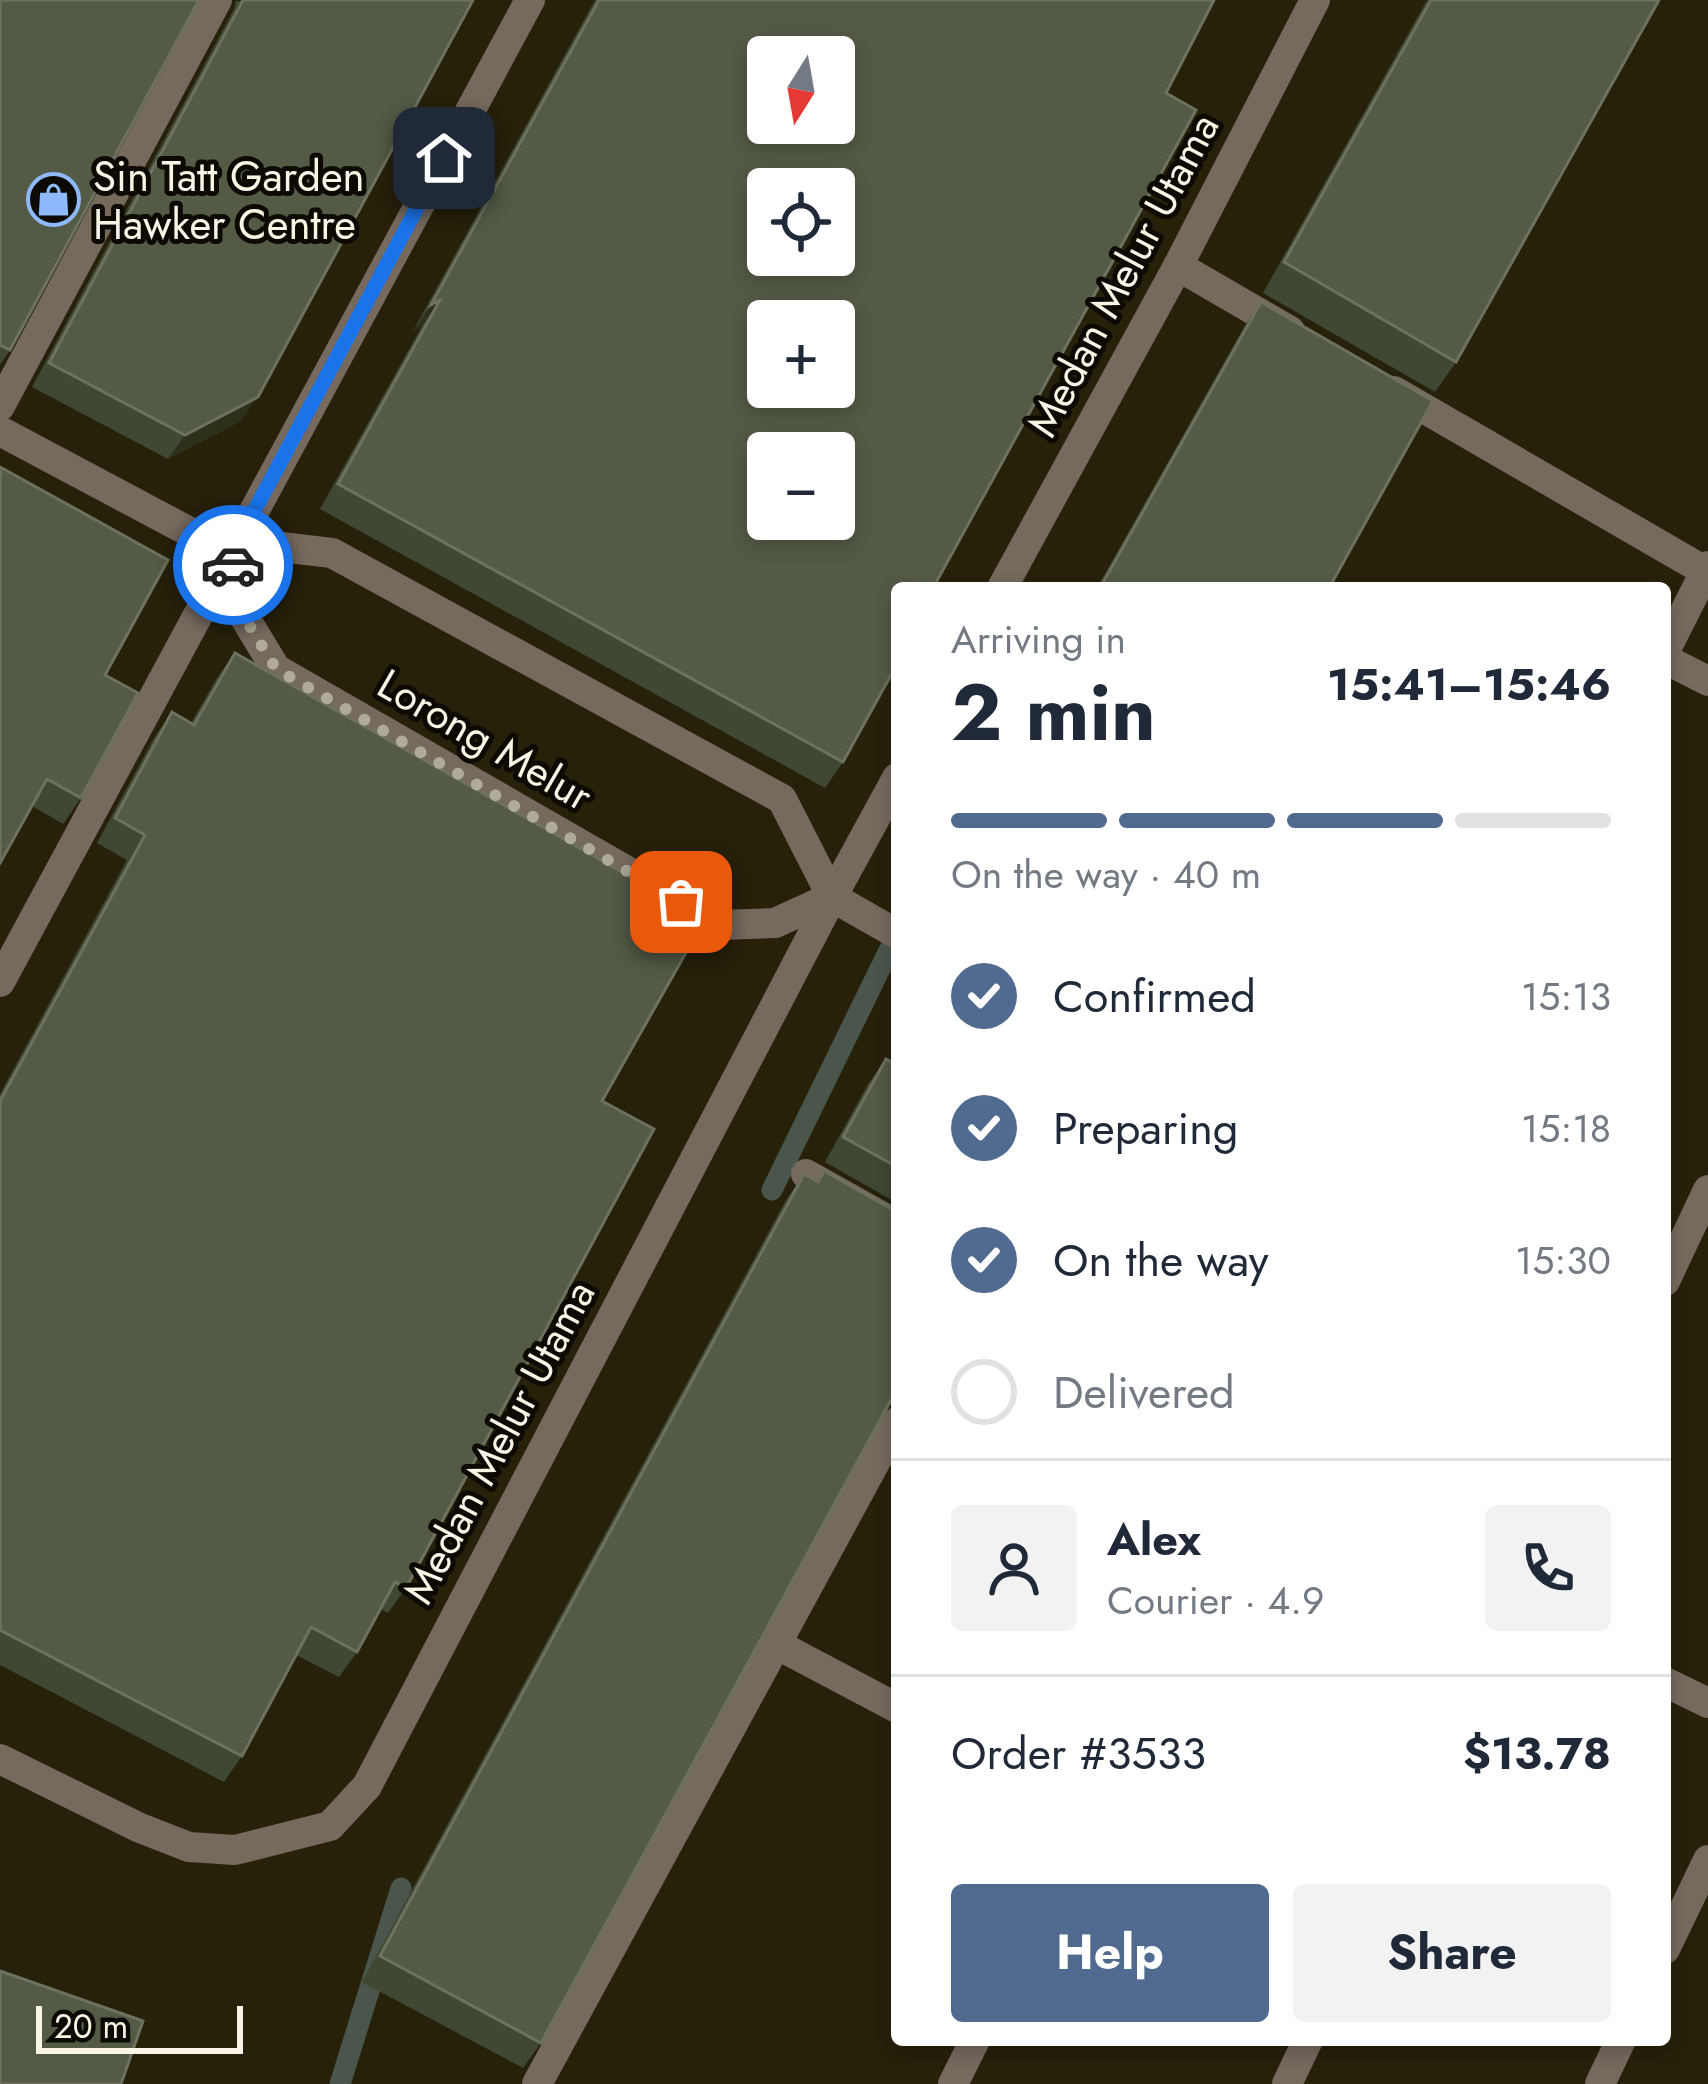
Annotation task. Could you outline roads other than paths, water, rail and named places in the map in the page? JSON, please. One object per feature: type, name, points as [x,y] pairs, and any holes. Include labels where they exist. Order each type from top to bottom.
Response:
[{"type":"street","points":[[0,406],[217,0]]},
{"type":"street","points":[[0,982],[530,0]]},
{"type":"street","name":"Medan Melur Utama","points":[[1004,582],[1178,266],[1315,0]]},
{"type":"street","points":[[1178,266],[1320,349]]},
{"type":"street","points":[[1361,372],[1707,569],[1671,643]]},
{"type":"street","points":[[0,431],[231,554],[281,548],[332,553],[782,799],[832,897],[884,927]]},
{"type":"street","name":"Lorong Melur","points":[[231,554],[245,618],[276,669],[701,914],[721,925],[775,923],[832,897]]},
{"type":"street","points":[[1671,659],[1708,681]]},
{"type":"street","name":"Medan Melur Utama","points":[[0,1759],[189,1847],[236,1850],[330,1826],[367,1786],[891,789]]},
{"type":"street","points":[[806,1174],[891,1222]]},
{"type":"street","points":[[1671,1268],[1708,1190]]},
{"type":"street","points":[[537,2084],[891,1432]]},
{"type":"street","points":[[776,1644],[891,1705]]},
{"type":"street","points":[[1671,1685],[1708,1703]]},
{"type":"street","points":[[1671,1937],[1708,1860]]},
{"type":"street","points":[[953,2084],[972,2046]]},
{"type":"street","points":[[1287,2084],[1305,2046]]},
{"type":"street","points":[[1600,2084],[1618,2046]]},
{"type":"waterway","points":[[772,1190],[891,946]]},
{"type":"waterway","points":[[340,2084],[401,1888]]},
{"type":"place","name":"Sin Tatt Garden Hawker Centre","points":[[54,200]]}]
